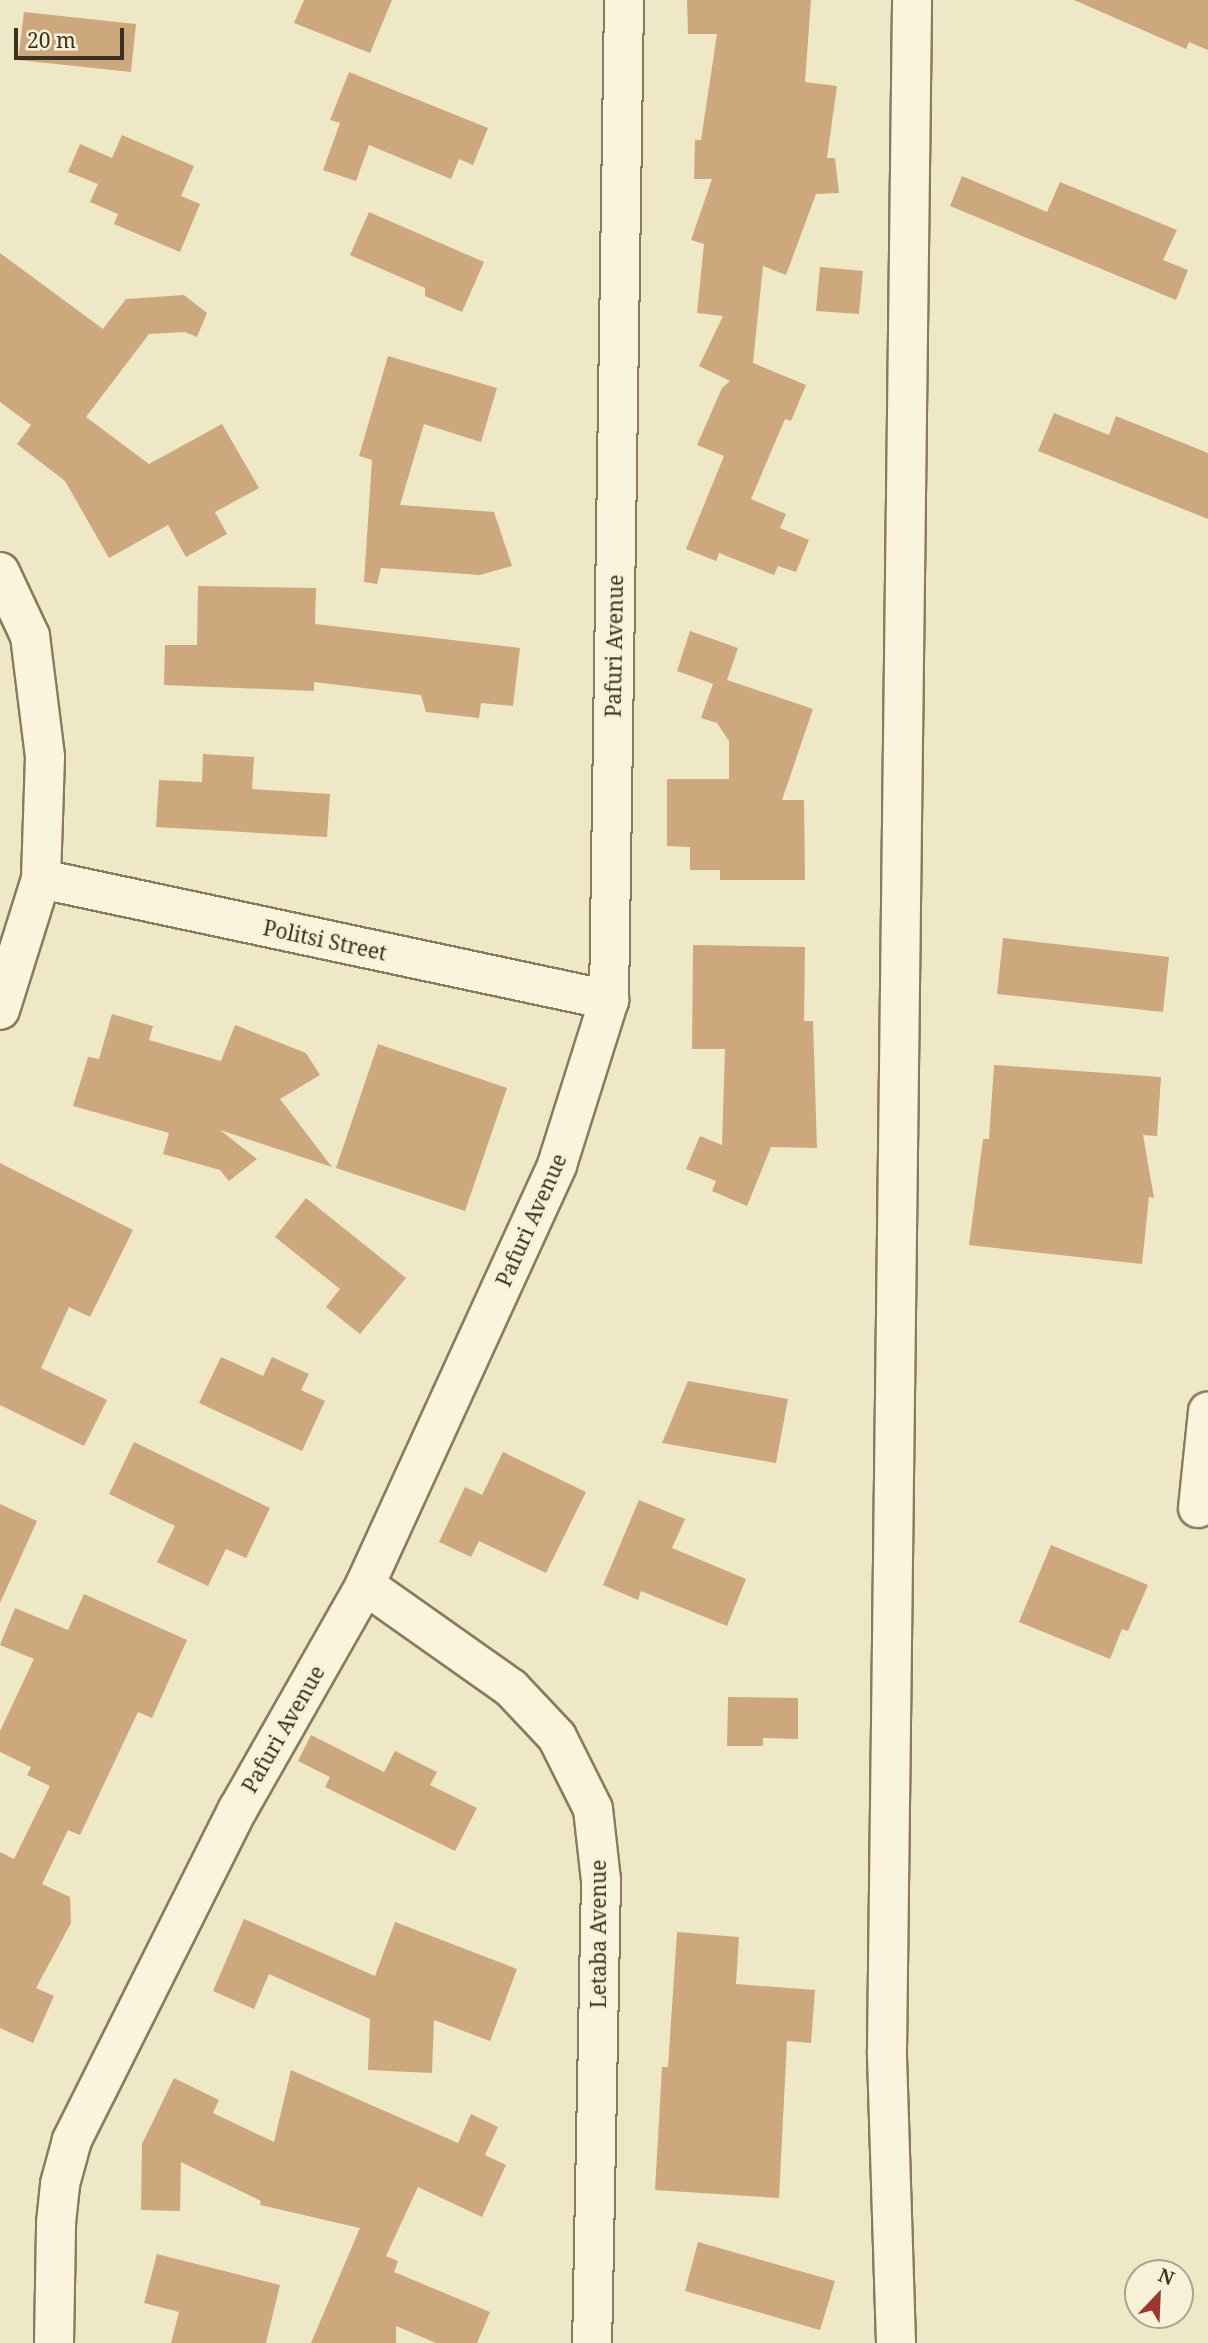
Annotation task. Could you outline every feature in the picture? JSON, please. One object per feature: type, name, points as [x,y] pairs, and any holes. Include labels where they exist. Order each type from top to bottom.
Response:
[{"type":"street","name":"Pafuri Avenue","points":[[54,2343],[56,2223],[60,2184],[72,2140],[238,1809],[365,1585],[557,1165],[609,1000],[624,0]]},
{"type":"street","points":[[896,2343],[887,2051],[912,0]]},
{"type":"street","points":[[0,572],[30,636],[45,757],[41,879],[0,1010]]},
{"type":"street","name":"Politsi Street","points":[[41,879],[609,1000]]},
{"type":"street","points":[[1198,1508],[1208,1412]]},
{"type":"street","name":"Letaba Avenue","points":[[365,1585],[511,1688],[557,1737],[593,1809],[601,1880],[592,2343]]},
{"type":"building","points":[[304,0],[392,0],[370,53],[294,23]]},
{"type":"building","points":[[687,0],[811,0],[805,82],[837,86],[827,158],[835,158],[839,193],[816,194],[786,275],[763,266],[753,363],[806,385],[791,421],[785,419],[751,499],[786,514],[780,528],[809,540],[796,572],[778,566],[774,575],[719,553],[716,561],[686,549],[724,456],[697,445],[722,388],[730,381],[699,366],[723,316],[697,313],[704,244],[691,240],[712,179],[694,179],[695,140],[701,140],[717,34],[688,34]]},
{"type":"building","points":[[1074,0],[1208,0],[1208,50],[1189,42],[1186,49]]},
{"type":"building","points":[[24,12],[136,24],[131,72],[18,60]]},
{"type":"building","points":[[349,72],[488,128],[473,165],[459,159],[451,179],[369,145],[356,181],[323,170],[340,123],[330,120]]},
{"type":"building","points":[[122,135],[194,166],[181,196],[200,204],[180,252],[114,224],[118,214],[90,202],[98,184],[68,172],[80,144],[112,158]]},
{"type":"building","points":[[962,176],[1047,212],[1060,182],[1177,230],[1163,260],[1188,270],[1176,300],[950,206]]},
{"type":"building","points":[[369,212],[484,262],[462,312],[425,296],[425,288],[350,255]]},
{"type":"building","points":[[0,253],[103,329],[126,299],[184,295],[207,313],[197,337],[185,332],[149,334],[86,417],[149,464],[222,424],[259,488],[215,512],[227,534],[186,557],[168,525],[109,558],[65,481],[17,444],[31,425],[0,402]]},
{"type":"building","points":[[820,267],[863,271],[859,314],[816,311]]},
{"type":"building","points":[[388,356],[497,388],[481,442],[424,424],[400,505],[494,512],[512,566],[480,575],[381,568],[377,584],[364,582],[372,460],[359,456]]},
{"type":"building","points":[[1054,413],[1109,435],[1116,416],[1208,453],[1208,519],[1038,451]]},
{"type":"building","points":[[198,586],[316,588],[315,624],[520,648],[513,706],[481,703],[479,718],[426,712],[421,695],[314,682],[314,691],[164,685],[165,645],[197,645]]},
{"type":"building","points":[[690,631],[738,648],[727,680],[813,709],[782,800],[804,800],[805,880],[720,880],[720,870],[690,870],[690,847],[667,846],[667,779],[729,779],[729,741],[717,723],[701,718],[713,684],[677,671]]},
{"type":"building","points":[[203,754],[254,757],[252,789],[330,794],[327,837],[156,827],[159,780],[202,782]]},
{"type":"building","points":[[1003,938],[1169,957],[1163,1012],[997,994]]},
{"type":"building","points":[[693,945],[805,947],[804,1021],[813,1021],[817,1148],[771,1147],[747,1206],[712,1191],[716,1181],[686,1169],[700,1136],[722,1145],[725,1049],[692,1049]]},
{"type":"building","points":[[112,1014],[153,1026],[149,1040],[221,1061],[235,1025],[306,1053],[320,1075],[280,1099],[332,1167],[220,1130],[257,1159],[229,1181],[220,1170],[163,1154],[169,1133],[73,1106],[88,1057],[99,1059]]},
{"type":"building","points":[[378,1044],[507,1088],[465,1211],[336,1168]]},
{"type":"building","points":[[994,1065],[1161,1077],[1157,1136],[1143,1135],[1154,1198],[1149,1197],[1142,1264],[969,1245],[983,1139],[989,1139]]},
{"type":"building","points":[[0,1163],[133,1230],[90,1317],[69,1307],[41,1368],[107,1400],[84,1446],[0,1405]]},
{"type":"building","points":[[306,1198],[406,1278],[360,1334],[326,1307],[340,1289],[275,1237]]},
{"type":"building","points":[[221,1357],[263,1376],[272,1357],[309,1374],[301,1390],[325,1401],[302,1451],[199,1403]]},
{"type":"building","points":[[688,1381],[788,1399],[776,1463],[662,1443]]},
{"type":"building","points":[[134,1442],[270,1508],[246,1558],[226,1549],[208,1586],[157,1562],[175,1526],[109,1494]]},
{"type":"building","points":[[503,1452],[586,1492],[546,1573],[479,1541],[471,1557],[439,1542],[465,1487],[482,1495]]},
{"type":"building","points":[[639,1500],[685,1519],[672,1548],[746,1579],[727,1626],[641,1591],[638,1600],[603,1585]]},
{"type":"building","points":[[0,1504],[37,1521],[0,1603]]},
{"type":"building","points":[[1051,1545],[1148,1585],[1128,1631],[1122,1629],[1110,1659],[1019,1622]]},
{"type":"building","points":[[84,1594],[187,1640],[152,1718],[138,1712],[80,1835],[68,1830],[42,1884],[70,1897],[71,1923],[36,1988],[54,1996],[33,2043],[0,2028],[0,1852],[14,1859],[50,1786],[27,1775],[31,1767],[0,1752],[0,1731],[34,1659],[0,1645],[15,1608],[68,1630]]},
{"type":"building","points":[[728,1697],[798,1698],[798,1739],[763,1738],[763,1746],[727,1746]]},
{"type":"building","points":[[311,1735],[384,1772],[395,1751],[437,1772],[430,1785],[477,1808],[455,1851],[325,1787],[330,1777],[298,1761]]},
{"type":"building","points":[[244,1919],[375,1976],[395,1922],[517,1969],[490,2041],[434,2020],[432,2073],[368,2070],[370,2019],[269,1974],[254,2009],[213,1991]]},
{"type":"building","points":[[677,1932],[739,1937],[736,1984],[815,1990],[811,2043],[787,2041],[779,2198],[655,2190],[662,2067],[668,2067]]},
{"type":"building","points":[[291,2070],[458,2143],[471,2114],[498,2127],[485,2155],[506,2165],[482,2217],[418,2187],[386,2256],[398,2261],[394,2272],[490,2312],[477,2343],[436,2343],[396,2326],[396,2343],[311,2343],[360,2228],[260,2205],[261,2201],[181,2162],[180,2211],[141,2210],[142,2144],[174,2078],[219,2100],[213,2113],[274,2142]]},
{"type":"building","points":[[698,2242],[835,2281],[820,2330],[685,2291]]},
{"type":"building","points":[[157,2254],[280,2285],[266,2343],[171,2343],[179,2312],[144,2303]]}]
